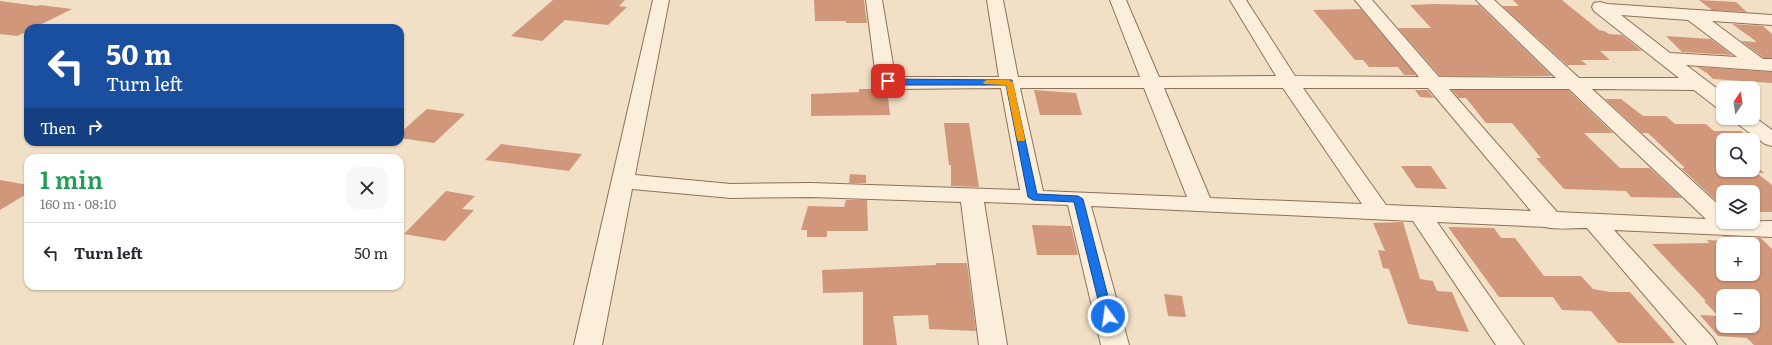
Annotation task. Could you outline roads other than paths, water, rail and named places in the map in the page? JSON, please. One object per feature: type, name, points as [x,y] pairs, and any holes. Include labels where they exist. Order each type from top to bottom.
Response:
[{"type":"street","points":[[588,345],[661,0]]},
{"type":"street","points":[[874,0],[888,81],[892,83],[1432,82],[1698,84]]},
{"type":"street","points":[[995,0],[1009,82],[1033,197]]},
{"type":"street","points":[[1118,0],[1200,204]]},
{"type":"street","points":[[1238,0],[1289,82],[1378,211]]},
{"type":"street","points":[[1362,0],[1552,221]]},
{"type":"street","points":[[1484,0],[1572,84],[1716,216]]},
{"type":"street","points":[[1597,4],[1693,15],[1772,20]]},
{"type":"street","points":[[1597,4],[1716,98]]},
{"type":"street","points":[[1693,15],[1765,65]]},
{"type":"street","points":[[1664,58],[1765,65]]},
{"type":"street","points":[[1752,125],[1772,140]]},
{"type":"street","points":[[623,181],[731,191],[811,190],[1033,197],[1378,211],[1596,223],[1716,224]]},
{"type":"street","points":[[971,195],[993,345]]},
{"type":"street","points":[[1078,199],[1115,345]]},
{"type":"street","points":[[1420,214],[1510,345]]},
{"type":"street","points":[[1596,223],[1703,345]]},
{"type":"street","points":[[1757,229],[1770,231]]}]
